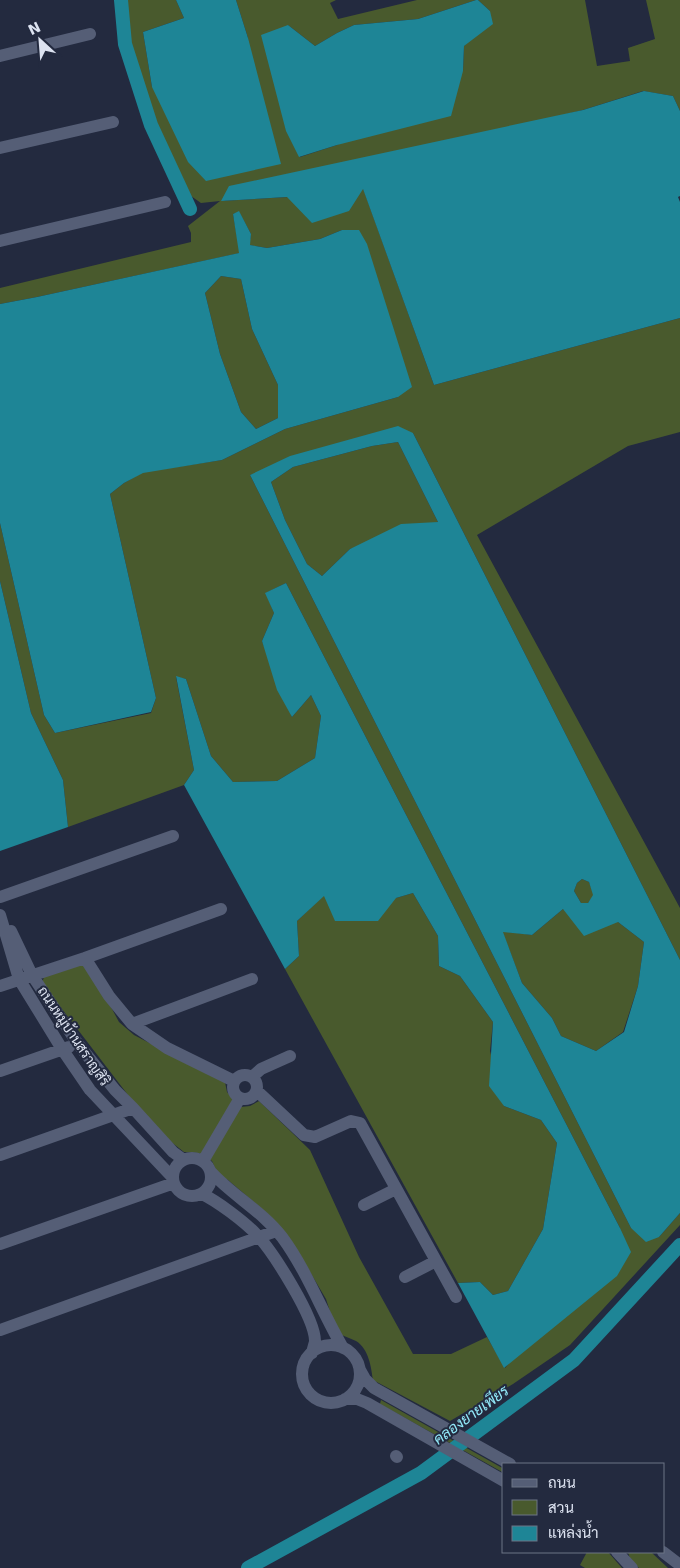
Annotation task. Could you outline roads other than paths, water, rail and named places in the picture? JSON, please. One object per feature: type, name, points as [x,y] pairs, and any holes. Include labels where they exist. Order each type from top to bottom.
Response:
[{"type":"street","points":[[0,56],[90,34]]},
{"type":"street","points":[[0,148],[113,122]]},
{"type":"street","points":[[0,241],[165,202]]},
{"type":"street","points":[[0,897],[173,836]]},
{"type":"street","name":"ถนนหมู่บ้านสราญสิริ","points":[[0,908],[32,975],[78,1044],[115,1090],[174,1152],[184,1160]]},
{"type":"street","points":[[0,986],[85,958],[221,908]]},
{"type":"street","name":"ถนนหมู่บ้านสราญสิริ","points":[[0,915],[19,979],[62,1049],[90,1090],[173,1180]]},
{"type":"street","points":[[85,958],[109,996],[132,1024],[167,1048],[234,1081]]},
{"type":"street","points":[[132,1024],[252,979]]},
{"type":"street","points":[[0,1071],[78,1044]]},
{"type":"street","points":[[252,1077],[261,1069],[290,1056]]},
{"type":"street","points":[[248,1075],[257,1083],[257,1091],[252,1098],[244,1100],[234,1093],[232,1089],[234,1081],[240,1076],[248,1075]]},
{"type":"street","points":[[257,1091],[304,1135],[315,1137],[351,1121],[360,1123],[456,1297]]},
{"type":"street","points":[[202,1161],[240,1098]]},
{"type":"street","points":[[0,1155],[133,1108]]},
{"type":"street","points":[[202,1194],[210,1184],[211,1172],[209,1166],[193,1158],[184,1160],[176,1166],[174,1172],[173,1180],[178,1190],[189,1196],[202,1194],[213,1199],[260,1238],[272,1252],[291,1284],[310,1323],[315,1340],[312,1353]]},
{"type":"street","points":[[211,1172],[223,1185],[259,1212],[276,1230],[297,1260],[343,1348]]},
{"type":"street","points":[[0,1244],[173,1180]]},
{"type":"street","points":[[364,1205],[396,1189]]},
{"type":"street","points":[[0,1330],[260,1238],[276,1230]]},
{"type":"street","points":[[405,1277],[436,1261]]},
{"type":"street","points":[[502,1480],[357,1398],[327,1403],[318,1400],[306,1388],[303,1379],[306,1360],[320,1347],[330,1345],[349,1351],[356,1358],[365,1379],[374,1388],[508,1463]]},
{"type":"street","points":[[345,1400],[357,1386],[360,1370]]},
{"type":"street","points":[[618,1553],[632,1568]]},
{"type":"street","points":[[664,1553],[680,1565]]},
{"type":"water","points":[[176,0],[236,0],[248,38],[281,164],[206,181],[188,162],[152,87],[143,32],[184,18]]},
{"type":"water","points":[[476,0],[490,11],[493,24],[464,46],[463,71],[451,116],[337,145],[299,157],[286,131],[261,35],[288,25],[315,46],[354,25],[418,19]]},
{"type":"water","points":[[644,91],[673,96],[680,111],[680,196],[678,197],[680,202],[680,318],[434,385],[363,189],[349,211],[312,223],[287,197],[221,201],[229,186],[583,110]]},
{"type":"water","points":[[239,211],[251,234],[250,245],[267,248],[320,239],[342,230],[359,230],[367,244],[412,387],[398,397],[285,429],[222,460],[143,473],[124,483],[110,494],[156,698],[151,712],[55,733],[44,715],[0,523],[0,304],[239,253],[233,214]],"holes":[[[221,276],[241,279],[252,329],[278,385],[278,418],[256,429],[241,412],[220,354],[205,293]]]},
{"type":"water","points":[[398,426],[413,433],[680,960],[680,1213],[659,1237],[646,1242],[631,1228],[250,475],[290,456]],"holes":[[[398,442],[438,522],[401,524],[350,549],[322,576],[307,564],[285,520],[271,482],[293,467],[372,446]],[[582,879],[589,882],[593,895],[588,903],[581,903],[574,891],[577,883]],[[563,909],[584,936],[618,922],[644,942],[638,986],[624,1032],[596,1051],[561,1036],[552,1018],[522,983],[503,932],[532,935]]]},
{"type":"water","points":[[0,581],[31,713],[63,780],[68,827],[0,851]]},
{"type":"water","points":[[286,583],[631,1252],[617,1276],[504,1368],[458,1283],[480,1282],[493,1295],[508,1291],[543,1229],[557,1143],[541,1120],[504,1106],[489,1086],[493,1022],[460,976],[439,966],[438,936],[413,893],[396,898],[378,921],[335,921],[324,896],[297,921],[299,956],[285,969],[184,785],[194,770],[176,676],[186,679],[211,756],[233,782],[277,781],[315,758],[321,716],[311,695],[292,717],[277,690],[262,641],[274,613],[265,593]]},
{"type":"waterway","points":[[121,0],[125,44],[151,125],[190,209]]},
{"type":"waterway","name":"คลองยายเพียร","points":[[248,1568],[421,1473],[574,1360],[680,1245]]}]
